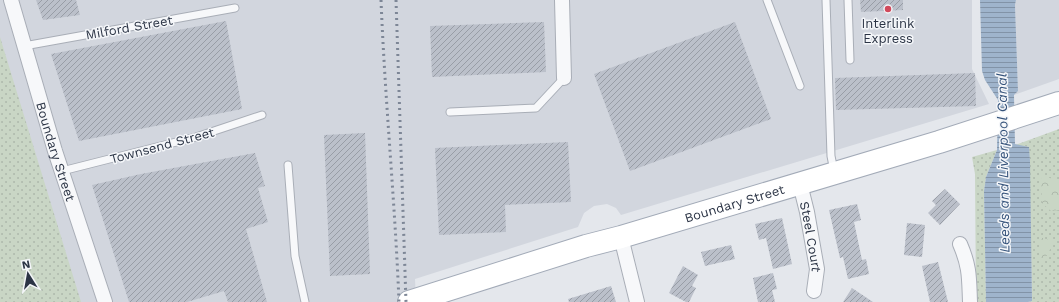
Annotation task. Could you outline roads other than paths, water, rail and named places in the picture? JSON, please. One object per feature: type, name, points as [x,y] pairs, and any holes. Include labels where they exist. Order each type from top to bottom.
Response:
[{"type":"main road","name":"Boundary Street","points":[[409,302],[586,246],[800,184],[1059,103]]},
{"type":"street","name":"Boundary Street","points":[[11,0],[62,171],[105,302]]},
{"type":"street","points":[[562,0],[564,78]]},
{"type":"street","name":"Steel Court","points":[[800,184],[807,212],[817,269],[814,291]]},
{"type":"street","points":[[621,237],[637,302]]},
{"type":"street","points":[[960,244],[969,270],[970,302]]},
{"type":"lane","points":[[767,0],[800,86]]},
{"type":"lane","points":[[826,0],[830,156],[835,173]]},
{"type":"lane","points":[[848,0],[850,60]]},
{"type":"lane","name":"Milford Street","points":[[24,46],[235,8]]},
{"type":"lane","points":[[450,112],[536,108],[564,78]]},
{"type":"lane","name":"Townsend Street","points":[[62,171],[196,137],[262,115]]},
{"type":"lane","points":[[288,165],[295,256],[305,302]]},
{"type":"water","name":"Leeds and Liverpool Canal","points":[[980,0],[1016,0],[1018,91],[1014,95],[1015,144],[1029,147],[1030,161],[1032,301],[1028,302],[986,302],[984,191],[986,177],[997,150],[998,100],[985,80],[982,71]]},
{"type":"railway","points":[[381,0],[399,302]]},
{"type":"railway","points":[[396,0],[406,302]]},
{"type":"place","name":"Interlink Express","points":[[888,9]]}]
